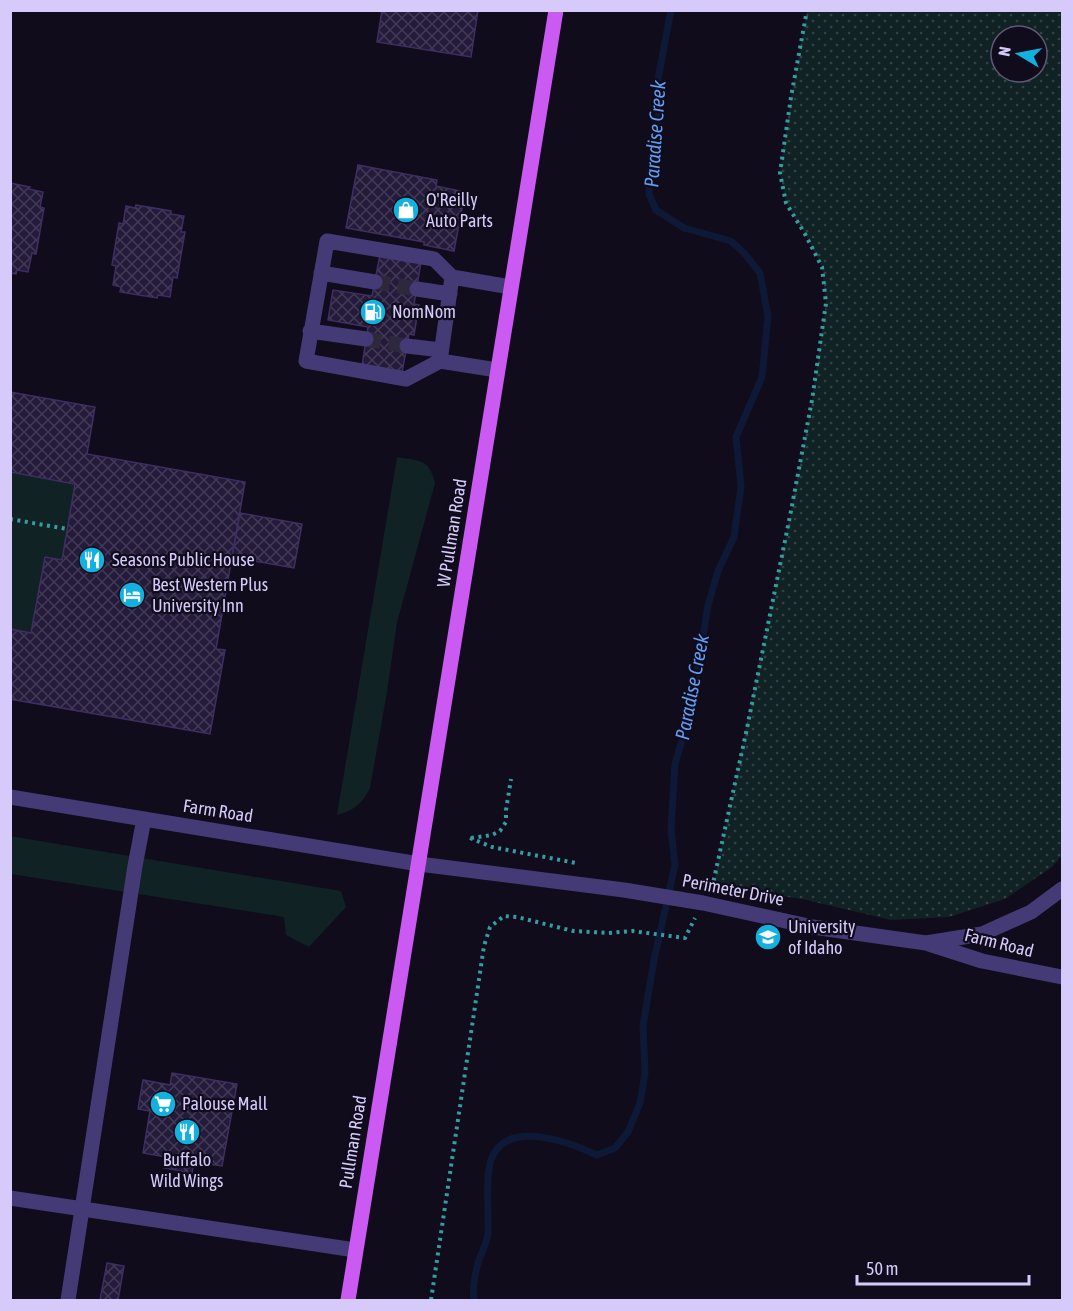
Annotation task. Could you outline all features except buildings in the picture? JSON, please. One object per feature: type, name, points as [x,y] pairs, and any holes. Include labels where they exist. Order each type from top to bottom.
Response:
[{"type":"main road","name":"W Pullman Road","points":[[389,1040],[556,10]]},
{"type":"main road","name":"Pullman Road","points":[[355,1250],[389,1040]]},
{"type":"main road","points":[[348,1300],[355,1250]]},
{"type":"street","points":[[452,277],[441,356],[406,379],[306,361],[327,241],[434,259],[452,277],[511,287]]},
{"type":"street","points":[[321,273],[375,282]]},
{"type":"street","points":[[417,289],[450,294]]},
{"type":"street","points":[[310,331],[366,339]]},
{"type":"street","points":[[407,346],[497,370]]},
{"type":"street","name":"Farm Road","points":[[10,796],[419,864]]},
{"type":"street","points":[[68,1300],[144,819]]},
{"type":"street","name":"Perimeter Drive","points":[[419,864],[624,890],[703,903],[813,927],[926,943],[982,934],[1031,912],[1062,890]]},
{"type":"street","name":"Farm Road","points":[[926,943],[982,962],[1062,977]]},
{"type":"street","points":[[10,1198],[355,1250]]},
{"type":"path","points":[[713,887],[790,516],[812,400],[826,303],[822,267],[786,203],[780,173],[807,10]]},
{"type":"path","points":[[10,519],[67,529]]},
{"type":"path","points":[[511,779],[506,822],[500,831],[492,835],[470,838],[492,847],[581,863]]},
{"type":"path","points":[[431,1300],[484,946],[490,927],[504,916],[573,931],[609,933],[632,931],[685,938],[690,929]]},
{"type":"shaded area","points":[[807,11],[1062,11],[1062,855],[1052,867],[1005,899],[949,917],[891,920],[802,899],[713,887],[790,516],[812,400],[826,303],[822,267],[786,203],[780,173]]},
{"type":"shaded area","points":[[397,457],[422,462],[430,469],[435,483],[397,623],[370,788],[357,806],[337,815]]},
{"type":"shaded area","points":[[10,472],[75,484],[62,560],[45,557],[31,633],[11,629]]},
{"type":"shaded area","points":[[10,836],[341,891],[346,907],[309,947],[286,935],[284,917],[11,874]]},
{"type":"waterway","name":"Paradise Creek","points":[[474,1300],[475,1275],[488,1234],[489,1167],[499,1147],[510,1140],[539,1137],[571,1144],[597,1155],[615,1148],[628,1132],[640,1103],[645,1073],[643,1026],[654,960],[675,865],[671,829],[675,764],[691,709],[708,605],[718,571],[734,537],[741,486],[736,437],[762,377],[768,316],[760,273],[731,241],[684,228],[656,210],[649,194],[650,169],[659,113],[658,79],[671,10]]},
{"type":"tunnel","points":[[375,282],[417,289]]},
{"type":"tunnel","points":[[366,339],[407,346]]},
{"type":"place","name":"O'Reilly Auto Parts","points":[[406,210]]},
{"type":"place","name":"NomNom","points":[[373,312]]},
{"type":"place","name":"Seasons Public House","points":[[92,560]]},
{"type":"place","name":"Best Western Plus University Inn","points":[[132,595]]},
{"type":"place","name":"University of Idaho","points":[[768,937]]},
{"type":"place","name":"Palouse Mall","points":[[163,1104]]},
{"type":"place","name":"Buffalo Wild Wings","points":[[187,1132]]}]
